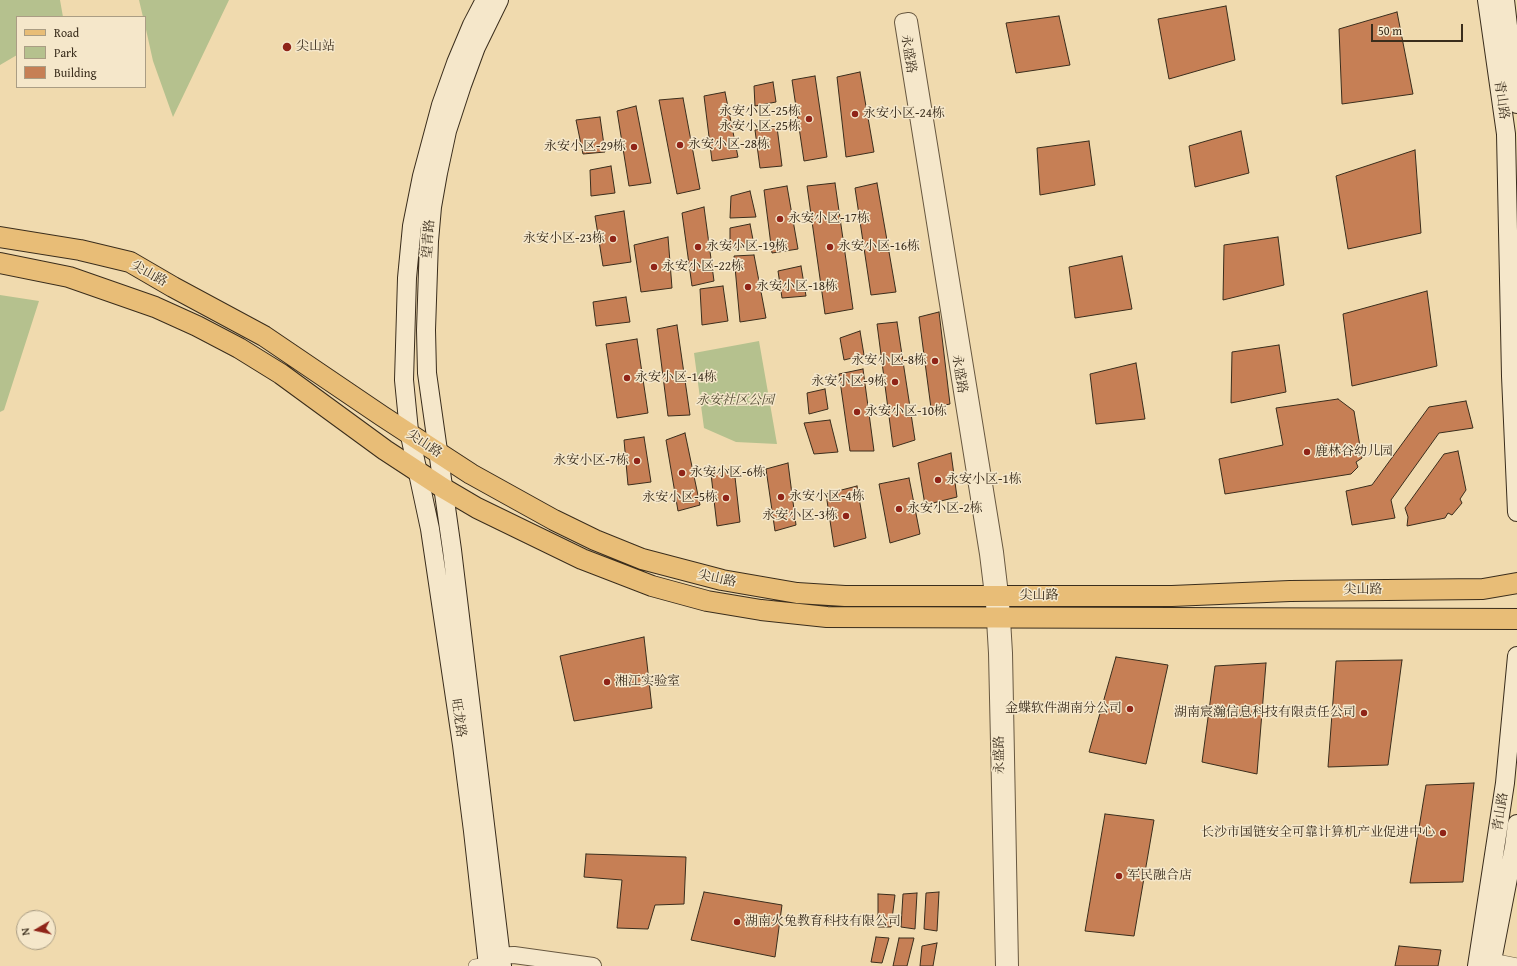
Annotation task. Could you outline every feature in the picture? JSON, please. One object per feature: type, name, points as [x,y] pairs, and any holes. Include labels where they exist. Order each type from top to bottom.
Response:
[{"type":"main road","name":"望青路","points":[[418,472],[409,434],[404,380],[404,336],[412,226],[422,176],[441,105],[456,63],[472,25],[485,0]]},
{"type":"main road","name":"望青路","points":[[443,488],[427,373],[426,330],[428,241],[432,207],[447,131],[476,47],[499,0]]},
{"type":"main road","name":"青山路","points":[[1502,7],[1517,104]]},
{"type":"main road","name":"青山路","points":[[1502,7],[1511,376],[1517,512]]},
{"type":"main road","name":"尖山路","points":[[0,237],[80,250],[130,262],[264,336],[471,474],[554,520],[582,534],[642,559],[692,573],[746,585],[797,593],[845,596],[1172,596],[1290,591],[1483,589],[1517,583]]},
{"type":"main road","name":"尖山路","points":[[0,263],[38,270],[84,282],[155,307],[197,326],[239,348],[281,374],[418,472],[477,508],[582,560],[652,586],[707,601],[761,610],[828,617],[1517,619]]},
{"type":"main road","name":"旺龙路","points":[[418,472],[430,529],[492,962]]},
{"type":"main road","name":"旺龙路","points":[[443,488],[492,962]]},
{"type":"main road","name":"青山路","points":[[1485,964],[1517,656]]},
{"type":"main road","name":"青山路","points":[[1485,964],[1514,847],[1517,824]]},
{"type":"street","name":"永盛路","points":[[996,596],[903,22],[909,21],[994,545],[996,596],[1004,661],[1010,966]]},
{"type":"street","name":"永盛路","points":[[998,618],[997,653],[1004,966]]},
{"type":"street","points":[[492,962],[528,956],[593,966]]},
{"type":"street","points":[[492,962],[515,962],[548,966]]},
{"type":"street","points":[[1485,964],[1517,965]]},
{"type":"green space","points":[[0,0],[60,0],[63,16],[16,16],[16,56],[0,65]]},
{"type":"green space","points":[[139,0],[229,0],[173,117],[153,61],[146,30],[146,16],[143,16]]},
{"type":"green space","points":[[0,295],[39,301],[4,410],[0,412]]},
{"type":"green space","name":"永安社区公园","points":[[759,341],[777,444],[736,442],[704,428],[694,353]]},
{"type":"building","points":[[1226,6],[1235,60],[1169,79],[1158,19]]},
{"type":"building","points":[[1397,12],[1413,94],[1342,104],[1339,29]]},
{"type":"building","points":[[1059,16],[1070,65],[1016,73],[1006,23]]},
{"type":"building","name":"永安小区-24栋","points":[[860,72],[874,152],[846,157],[837,77]]},
{"type":"building","name":"永安小区-25栋 永安小区-25栋","points":[[815,76],[827,157],[804,161],[792,80]]},
{"type":"building","points":[[773,82],[776,102],[755,106],[754,86]]},
{"type":"building","points":[[725,92],[738,157],[712,161],[704,96]]},
{"type":"building","name":"永安小区-28栋","points":[[683,98],[700,189],[677,194],[659,100]]},
{"type":"building","name":"永安小区-29栋","points":[[636,106],[651,183],[629,186],[617,111]]},
{"type":"building","points":[[600,117],[605,152],[583,154],[576,120]]},
{"type":"building","points":[[777,127],[782,166],[760,168],[755,130]]},
{"type":"building","points":[[1241,131],[1249,173],[1195,187],[1189,146]]},
{"type":"building","points":[[1089,141],[1095,185],[1040,195],[1037,148]]},
{"type":"building","points":[[1415,150],[1421,233],[1348,249],[1336,176]]},
{"type":"building","points":[[611,166],[615,193],[591,196],[590,170]]},
{"type":"building","name":"永安小区-16栋","points":[[835,183],[853,309],[825,314],[807,186]]},
{"type":"building","points":[[877,183],[896,292],[871,295],[855,188]]},
{"type":"building","name":"永安小区-17栋","points":[[787,186],[798,249],[772,253],[764,190]]},
{"type":"building","points":[[750,191],[756,217],[730,218],[731,196]]},
{"type":"building","name":"永安小区-19栋","points":[[704,207],[714,281],[692,286],[682,213]]},
{"type":"building","name":"永安小区-23栋","points":[[624,211],[631,262],[603,266],[595,216]]},
{"type":"building","name":"永安小区-18栋","points":[[750,224],[754,245],[730,249],[730,228]]},
{"type":"building","name":"永安小区-22栋","points":[[668,237],[672,288],[641,292],[634,245]]},
{"type":"building","points":[[1278,237],[1284,285],[1223,300],[1224,245]]},
{"type":"building","name":"永安小区-18栋","points":[[754,255],[766,318],[740,322],[734,256]]},
{"type":"building","points":[[1122,256],[1132,309],[1075,318],[1069,267]]},
{"type":"building","name":"永安小区-17栋","points":[[801,266],[806,296],[782,298],[778,271]]},
{"type":"building","points":[[723,286],[728,321],[702,325],[700,289]]},
{"type":"building","points":[[1427,291],[1437,366],[1352,386],[1343,314]]},
{"type":"building","points":[[626,297],[630,322],[596,326],[593,302]]},
{"type":"building","name":"永安小区-8栋","points":[[939,312],[950,404],[931,408],[919,317]]},
{"type":"building","name":"永安小区-9栋","points":[[897,322],[915,440],[893,447],[877,324]]},
{"type":"building","points":[[677,325],[690,415],[668,416],[657,329]]},
{"type":"building","points":[[860,331],[864,355],[844,360],[840,338]]},
{"type":"building","name":"永安小区-14栋","points":[[637,339],[648,413],[617,418],[606,344]]},
{"type":"building","points":[[1279,345],[1286,392],[1231,403],[1232,352]]},
{"type":"building","points":[[1136,363],[1145,419],[1096,424],[1090,374]]},
{"type":"building","name":"永安小区-10栋","points":[[863,369],[874,451],[850,451],[839,374]]},
{"type":"building","points":[[825,389],[828,409],[809,414],[807,393]]},
{"type":"building","name":"鹿林谷幼儿园","points":[[1338,399],[1354,411],[1362,458],[1356,462],[1358,467],[1351,474],[1225,494],[1219,459],[1283,445],[1276,408]]},
{"type":"building","points":[[1466,401],[1473,428],[1439,433],[1391,500],[1395,518],[1352,525],[1346,491],[1372,485],[1429,407]]},
{"type":"building","points":[[830,420],[838,452],[814,454],[804,423]]},
{"type":"building","name":"永安小区-6栋","points":[[685,433],[700,505],[678,511],[666,440]]},
{"type":"building","name":"永安小区-7栋","points":[[644,437],[651,482],[628,485],[624,440]]},
{"type":"building","points":[[1458,451],[1466,490],[1460,499],[1462,503],[1452,515],[1448,513],[1445,518],[1407,526],[1408,517],[1405,508],[1444,454]]},
{"type":"building","name":"永安小区-1栋","points":[[951,453],[957,497],[925,505],[918,463]]},
{"type":"building","name":"永安小区-4栋","points":[[788,463],[796,525],[775,531],[766,469]]},
{"type":"building","name":"永安小区-5栋","points":[[734,468],[740,522],[717,526],[711,474]]},
{"type":"building","name":"永安小区-2栋","points":[[909,478],[920,534],[890,543],[879,484]]},
{"type":"building","name":"永安小区-3栋","points":[[857,486],[866,538],[834,547],[826,494]]},
{"type":"building","name":"湘江实验室","points":[[644,637],[652,708],[574,721],[560,656]]},
{"type":"building","name":"金蝶软件湖南分公司","points":[[1116,657],[1168,665],[1146,764],[1089,752]]},
{"type":"building","name":"湖南宸瀚信息科技有限责任公司","points":[[1402,660],[1388,765],[1328,767],[1336,661]]},
{"type":"building","points":[[1266,663],[1257,774],[1202,762],[1215,666]]},
{"type":"building","name":"长沙市国链安全可靠计算机产业促进中心","points":[[1474,783],[1463,882],[1410,883],[1426,785]]},
{"type":"building","name":"军民融合店","points":[[1105,814],[1154,820],[1134,936],[1085,931]]},
{"type":"building","points":[[586,854],[686,857],[684,904],[655,905],[648,929],[617,928],[622,880],[584,877]]},
{"type":"building","name":"湖南火兔教育科技有限公司","points":[[704,892],[782,905],[775,957],[691,940]]},
{"type":"building","points":[[939,892],[937,931],[924,929],[926,893]]},
{"type":"building","points":[[917,893],[915,929],[901,927],[903,894]]},
{"type":"building","points":[[878,894],[895,895],[891,927],[878,927]]},
{"type":"building","points":[[876,937],[889,938],[882,963],[871,962]]},
{"type":"building","points":[[899,938],[914,938],[907,966],[893,966]]},
{"type":"building","points":[[937,943],[933,966],[920,966],[922,946]]},
{"type":"building","points":[[1399,946],[1441,950],[1438,966],[1395,966]]},
{"type":"place","name":"尖山站","points":[[287,47]]},
{"type":"place","name":"永安小区-24栋","points":[[855,114]]},
{"type":"place","name":"永安小区-25栋 永安小区-25栋","points":[[809,119]]},
{"type":"place","name":"永安小区-28栋","points":[[680,145]]},
{"type":"place","name":"永安小区-29栋","points":[[634,147]]},
{"type":"place","name":"永安小区-17栋","points":[[780,219]]},
{"type":"place","name":"永安小区-23栋","points":[[613,239]]},
{"type":"place","name":"永安小区-19栋","points":[[698,247]]},
{"type":"place","name":"永安小区-16栋","points":[[830,247]]},
{"type":"place","name":"永安小区-22栋","points":[[654,267]]},
{"type":"place","name":"永安小区-18栋","points":[[748,287]]},
{"type":"place","name":"永安小区-8栋","points":[[935,361]]},
{"type":"place","name":"永安小区-14栋","points":[[627,378]]},
{"type":"place","name":"永安小区-9栋","points":[[895,382]]},
{"type":"place","name":"永安小区-10栋","points":[[857,412]]},
{"type":"place","name":"鹿林谷幼儿园","points":[[1307,452]]},
{"type":"place","name":"永安小区-7栋","points":[[637,461]]},
{"type":"place","name":"永安小区-6栋","points":[[682,473]]},
{"type":"place","name":"永安小区-1栋","points":[[938,480]]},
{"type":"place","name":"永安小区-4栋","points":[[781,497]]},
{"type":"place","name":"永安小区-5栋","points":[[726,498]]},
{"type":"place","name":"永安小区-2栋","points":[[899,509]]},
{"type":"place","name":"永安小区-3栋","points":[[846,516]]},
{"type":"place","name":"湘江实验室","points":[[607,682]]},
{"type":"place","name":"金蝶软件湖南分公司","points":[[1130,709]]},
{"type":"place","name":"湖南宸瀚信息科技有限责任公司","points":[[1364,713]]},
{"type":"place","name":"长沙市国链安全可靠计算机产业促进中心","points":[[1443,833]]},
{"type":"place","name":"军民融合店","points":[[1119,876]]},
{"type":"place","name":"湖南火兔教育科技有限公司","points":[[737,922]]}]
